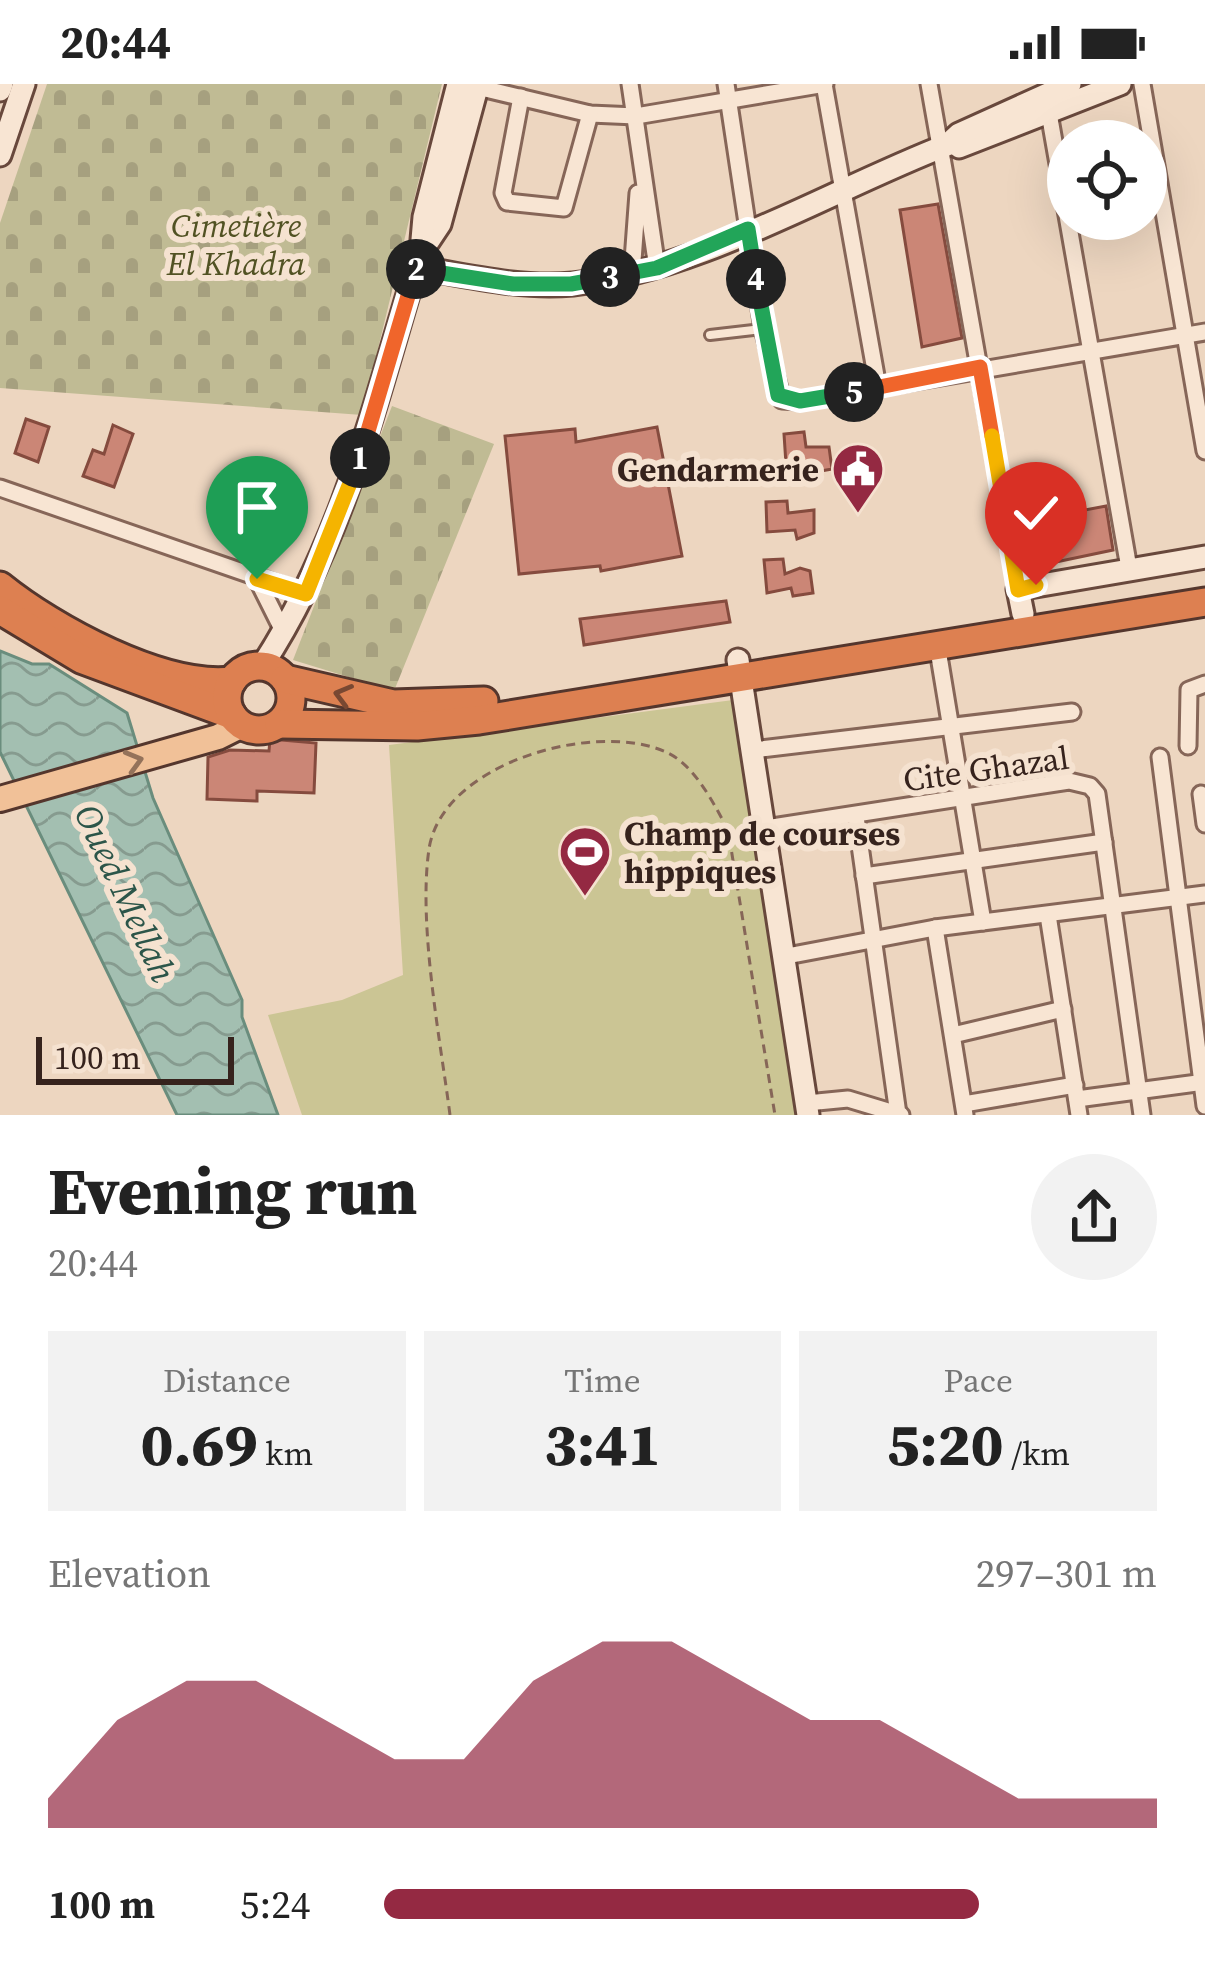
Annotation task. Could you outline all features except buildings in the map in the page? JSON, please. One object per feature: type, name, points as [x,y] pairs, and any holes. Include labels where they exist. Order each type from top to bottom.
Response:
[{"type":"highway","points":[[0,610],[81,659],[260,730],[279,724],[479,720],[740,668],[1020,602],[1205,585]]},
{"type":"highway","points":[[0,586],[45,619],[141,664],[195,683],[232,681]]},
{"type":"highway","points":[[237,720],[227,698],[232,681],[245,669],[378,703],[468,704],[937,644],[1205,602]]},
{"type":"highway","points":[[274,673],[290,707],[279,724]]},
{"type":"main road","points":[[0,799],[186,746],[237,720]]},
{"type":"street","points":[[0,155],[24,84]]},
{"type":"street","points":[[630,84],[657,268]]},
{"type":"street","points":[[274,673],[284,633],[349,494],[419,259],[424,217],[471,85],[590,114],[636,116],[727,91],[824,84],[878,388]]},
{"type":"street","points":[[929,84],[1020,602],[1129,568],[1205,557]]},
{"type":"street","points":[[419,259],[513,284],[571,284],[657,268],[942,147],[964,146],[1070,84]]},
{"type":"street","points":[[1046,97],[1120,84]]},
{"type":"street","points":[[1142,84],[1205,451]]},
{"type":"street","points":[[727,91],[763,329],[782,400],[1205,332]]},
{"type":"street","points":[[521,97],[503,193],[507,202],[564,208],[590,114]]},
{"type":"street","points":[[1046,97],[1129,568]]},
{"type":"street","points":[[632,274],[640,172]]},
{"type":"street","points":[[0,488],[306,594]]},
{"type":"street","points":[[257,579],[284,633]]},
{"type":"street","points":[[937,644],[982,922]]},
{"type":"street","points":[[740,668],[808,1109],[848,1099],[899,1114],[856,817]]},
{"type":"street","points":[[1188,746],[1185,700],[1189,690],[1205,684]]},
{"type":"street","points":[[753,750],[1072,712]]},
{"type":"street","points":[[1160,757],[1205,1106]]},
{"type":"street","name":"Cite Ghazal","points":[[766,828],[1083,782],[1096,794],[1142,1115]]},
{"type":"street","points":[[1201,794],[1205,824]]},
{"type":"street","points":[[864,876],[1104,842]]},
{"type":"street","points":[[787,956],[935,928],[1205,894]]},
{"type":"street","points":[[1048,915],[1077,1100]]},
{"type":"street","points":[[935,928],[964,1110],[1203,1082]]},
{"type":"street","points":[[953,1035],[1063,1010]]},
{"type":"lane","points":[[710,335],[763,329]]},
{"type":"path","points":[[450,1115],[431,980],[429,848],[443,812],[500,768],[543,747],[617,738],[670,753],[707,792],[728,830],[775,1115]]},
{"type":"green space","name":"Cimetière El Khadra","points":[[47,84],[442,84],[362,415],[0,388],[0,223]]},
{"type":"green space","points":[[392,406],[494,444],[394,691],[293,660]]},
{"type":"shaded area","name":"Champ de courses hippiques","points":[[733,700],[761,821],[805,1115],[302,1115],[268,1015],[342,1000],[403,975],[389,745]]},
{"type":"water","name":"Oued Mellah","points":[[0,651],[32,664],[49,664],[127,713],[153,798],[242,1000],[242,1017],[278,1115],[177,1115],[0,752]]},
{"type":"place","name":"Gendarmerie","points":[[858,515]]},
{"type":"place","name":"Champ de courses hippiques","points":[[585,898]]},
{"type":"route","points":[[257,579],[306,594],[349,494],[416,267],[513,284],[571,284],[657,268],[748,229],[763,329],[775,388],[782,400],[800,401],[980,367],[1018,590],[1036,585]]}]
